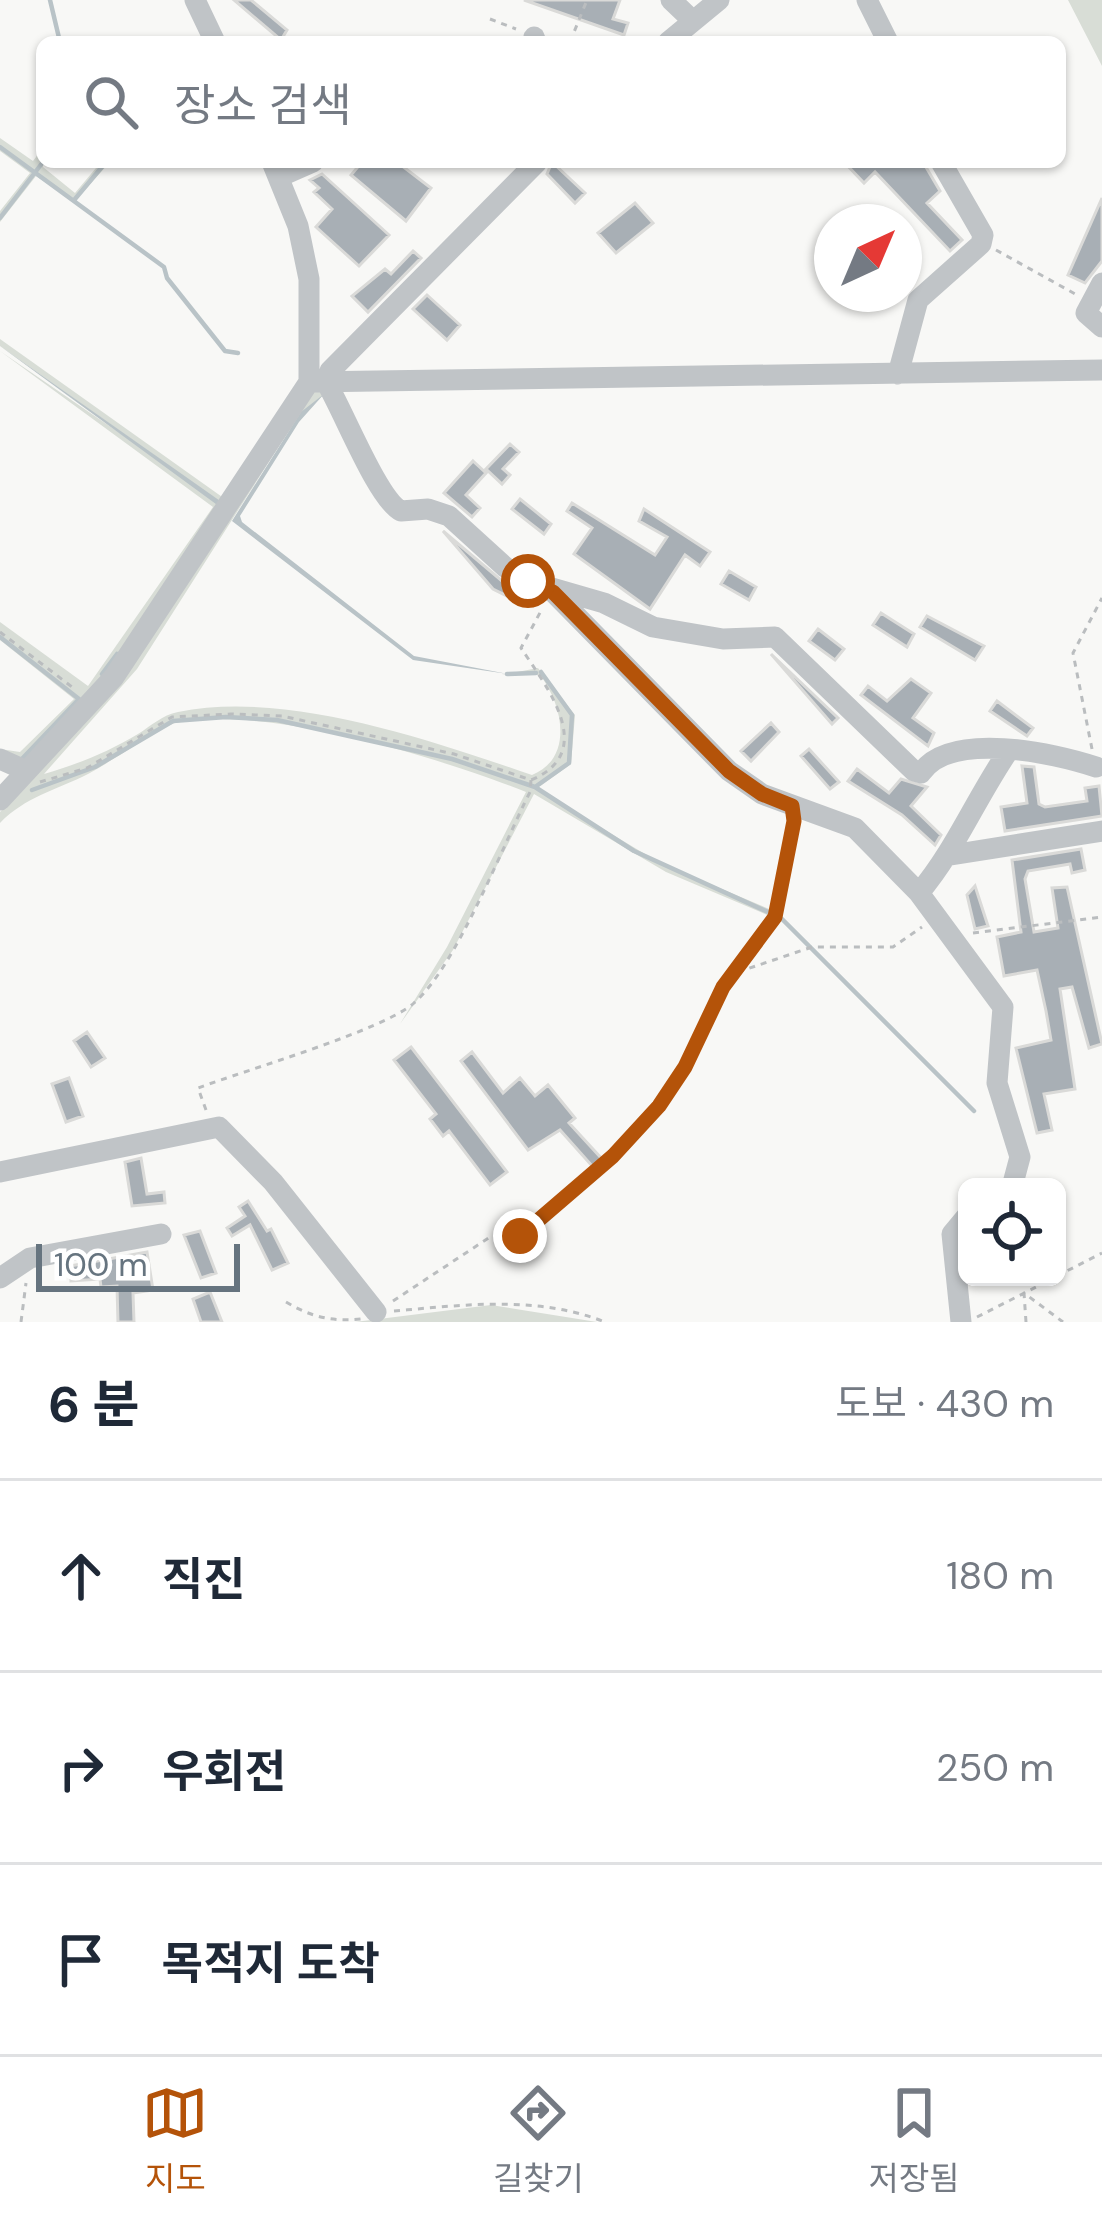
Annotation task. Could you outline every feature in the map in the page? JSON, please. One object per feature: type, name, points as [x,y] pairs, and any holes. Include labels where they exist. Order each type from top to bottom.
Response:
[{"type":"street","points":[[195,0],[211,36]]},
{"type":"street","points":[[671,0],[693,21]]},
{"type":"street","points":[[675,36],[719,0]]},
{"type":"street","points":[[867,0],[885,36]]},
{"type":"street","points":[[0,759],[14,786],[92,701],[163,608],[317,382],[531,168]]},
{"type":"street","points":[[898,374],[918,300],[981,244],[983,235],[944,168]]},
{"type":"street","points":[[275,170],[298,226],[309,279],[317,382],[391,507],[449,516],[505,567],[553,592],[604,603],[684,634],[775,638],[893,756],[921,773],[940,753],[1009,750],[1096,767]]},
{"type":"street","points":[[1097,292],[1088,320],[1102,327]]},
{"type":"street","points":[[317,382],[1102,370]]},
{"type":"street","points":[[553,592],[729,771],[762,794],[855,828],[919,893],[938,925],[1004,1007],[997,1083],[1020,1157],[1014,1178]]},
{"type":"street","points":[[919,893],[951,855],[980,792],[1009,750]]},
{"type":"street","points":[[951,855],[1102,831]]},
{"type":"street","points":[[0,1172],[219,1127],[273,1182],[376,1312]]},
{"type":"street","points":[[958,1227],[952,1234],[958,1278]]},
{"type":"street","points":[[0,1278],[30,1258],[161,1234]]},
{"type":"street","points":[[959,1286],[964,1322]]},
{"type":"path","points":[[572,36],[587,0]]},
{"type":"path","points":[[983,235],[1024,268],[1097,292]]},
{"type":"path","points":[[14,786],[87,768],[172,717],[231,714],[282,716],[436,749],[531,780],[546,774],[565,741],[559,706],[521,648],[553,592]]},
{"type":"path","points":[[1096,767],[1073,653],[1102,598]]},
{"type":"path","points":[[0,632],[92,701]]},
{"type":"path","points":[[212,1128],[198,1088],[388,1017],[418,1001],[452,948],[530,792],[531,780]]},
{"type":"path","points":[[376,1312],[490,1237],[520,1236],[613,1156],[659,1106],[685,1067],[723,987],[775,917],[794,821],[792,806]]},
{"type":"path","points":[[736,973],[812,947],[893,947],[938,925],[962,934],[1102,916]]},
{"type":"path","points":[[1066,1272],[1102,1253]]},
{"type":"path","points":[[21,1264],[27,1276],[21,1322]]},
{"type":"path","points":[[964,1322],[1038,1286]]},
{"type":"path","points":[[1024,1293],[1026,1322]]},
{"type":"path","points":[[1024,1293],[1064,1322]]},
{"type":"path","points":[[286,1302],[308,1315],[340,1322],[376,1312],[492,1302],[565,1310],[605,1322]]},
{"type":"shaded area","points":[[1068,0],[1102,0],[1102,66]]},
{"type":"shaded area","points":[[0,138],[33,161],[36,157],[36,168],[44,168],[75,193],[96,168],[105,168],[74,202],[36,176],[0,222],[0,211],[30,173],[0,151]]},
{"type":"shaded area","points":[[268,168],[284,195],[307,276],[311,342],[299,393],[169,589],[86,696],[25,763],[0,755],[0,749],[20,752],[74,699],[0,640],[0,622],[88,686],[213,507],[0,351],[223,504],[0,346],[0,339],[225,499],[287,411],[306,356],[306,299],[285,210]]},
{"type":"shaded area","points":[[0,346],[223,503],[220,507]]},
{"type":"shaded area","points":[[312,385],[324,394],[288,432],[137,669],[44,774],[104,752],[172,713],[220,707],[311,713],[357,722],[532,775],[554,756],[559,715],[540,675],[502,675],[538,668],[575,715],[571,764],[539,787],[543,793],[660,863],[774,911],[772,917],[666,872],[534,794],[453,950],[400,1024],[447,947],[526,792],[448,764],[352,738],[256,721],[212,719],[175,723],[88,774],[30,800],[0,823],[0,812],[35,775]]},
{"type":"shaded area","points":[[324,394],[299,422],[240,516],[242,522],[414,656],[508,674],[413,660],[232,521],[301,412]]},
{"type":"shaded area","points":[[491,1305],[597,1322],[355,1322]]},
{"type":"building","points":[[234,0],[251,0],[287,30],[276,36]]},
{"type":"building","points":[[524,0],[620,0],[613,19],[628,23],[624,35]]},
{"type":"building","points":[[357,168],[405,168],[431,188],[406,221],[351,175]]},
{"type":"building","points":[[550,168],[558,168],[585,193],[575,203],[547,174]]},
{"type":"building","points":[[850,168],[927,168],[940,191],[927,203],[962,240],[950,251],[922,222],[922,204],[905,204],[875,172],[864,183]]},
{"type":"building","points":[[322,174],[389,235],[359,266],[316,227],[332,209],[314,192],[319,188],[310,180]]},
{"type":"building","points":[[1102,198],[1102,261],[1085,283],[1068,275]]},
{"type":"building","points":[[635,203],[653,223],[616,253],[598,233]]},
{"type":"building","points":[[413,251],[421,258],[368,312],[352,296],[385,269],[391,274]]},
{"type":"building","points":[[427,295],[460,325],[447,340],[413,309]]},
{"type":"building","points":[[510,444],[519,452],[503,469],[510,475],[502,484],[486,469]]},
{"type":"building","points":[[473,461],[486,473],[466,495],[480,508],[472,517],[444,493]]},
{"type":"building","points":[[520,499],[551,524],[544,534],[512,509]]},
{"type":"building","points":[[572,503],[655,555],[667,537],[639,521],[644,509],[710,552],[700,566],[685,555],[650,609],[574,554],[592,528],[567,511]]},
{"type":"building","points":[[443,531],[508,586],[515,600],[493,589]]},
{"type":"building","points":[[729,571],[756,587],[749,600],[721,584]]},
{"type":"building","points":[[881,613],[914,634],[907,647],[873,625]]},
{"type":"building","points":[[927,616],[984,646],[975,660],[920,627]]},
{"type":"building","points":[[818,629],[844,649],[835,660],[809,641]]},
{"type":"building","points":[[771,654],[838,718],[832,724]]},
{"type":"building","points":[[911,679],[931,693],[913,718],[934,733],[928,746],[861,695],[868,686],[887,701]]},
{"type":"building","points":[[997,701],[1033,728],[1027,736],[990,711]]},
{"type":"building","points":[[771,723],[779,732],[751,761],[741,751]]},
{"type":"building","points":[[809,749],[839,782],[830,789],[801,756]]},
{"type":"building","points":[[1022,766],[1034,767],[1039,804],[1045,807],[1087,801],[1085,788],[1099,786],[1102,816],[1005,831],[1001,807],[1027,803]]},
{"type":"building","points":[[857,769],[889,793],[901,779],[927,787],[911,806],[941,835],[935,845],[902,815],[848,781]]},
{"type":"building","points":[[1081,849],[1085,870],[1072,873],[1070,864],[1028,871],[1025,879],[1034,932],[1058,928],[1052,888],[1067,887],[1102,1044],[1089,1048],[1072,987],[1060,989],[1075,1089],[1044,1094],[1052,1130],[1037,1133],[1016,1048],[1051,1040],[1046,1011],[1037,970],[1004,976],[997,937],[1021,932],[1012,860]]},
{"type":"building","points":[[975,886],[988,926],[975,929],[967,895]]},
{"type":"building","points":[[87,1032],[105,1058],[91,1067],[74,1041]]},
{"type":"building","points":[[411,1047],[507,1172],[490,1185],[449,1131],[443,1136],[430,1119],[436,1114],[394,1060]]},
{"type":"building","points":[[472,1052],[503,1093],[520,1078],[535,1096],[548,1085],[575,1118],[569,1123],[602,1159],[593,1167],[560,1130],[528,1150],[461,1061]]},
{"type":"building","points":[[69,1078],[83,1116],[66,1122],[52,1084]]},
{"type":"building","points":[[141,1158],[147,1194],[164,1192],[165,1203],[132,1206],[125,1162]]},
{"type":"building","points":[[248,1201],[267,1231],[271,1229],[288,1263],[272,1270],[250,1225],[232,1236],[227,1228],[245,1216],[239,1207]]},
{"type":"building","points":[[200,1231],[216,1273],[201,1278],[184,1235]]},
{"type":"building","points":[[147,1252],[153,1290],[133,1293],[134,1322],[118,1322],[117,1286],[101,1287],[100,1279],[71,1281],[70,1266]]},
{"type":"building","points":[[210,1292],[222,1322],[201,1322],[193,1299]]},
{"type":"waterway","points":[[50,0],[59,36]]},
{"type":"waterway","points":[[0,147],[164,267],[167,278],[225,351],[238,353]]},
{"type":"waterway","points":[[0,218],[38,168]]},
{"type":"waterway","points":[[75,199],[101,168]]},
{"type":"waterway","points":[[0,637],[79,699],[19,762]]},
{"type":"waterway","points":[[102,674],[117,654]]},
{"type":"waterway","points":[[535,787],[569,763],[572,715],[541,672]]},
{"type":"waterway","points":[[507,674],[536,673]]},
{"type":"waterway","points":[[32,790],[95,767],[173,721],[226,717],[277,720],[452,759],[535,787],[634,851],[781,918],[974,1111]]},
{"type":"route","points":[[520,1236],[613,1156],[659,1106],[685,1067],[723,987],[775,917],[794,821],[792,806],[762,794],[729,771],[553,592],[528,581]]}]
